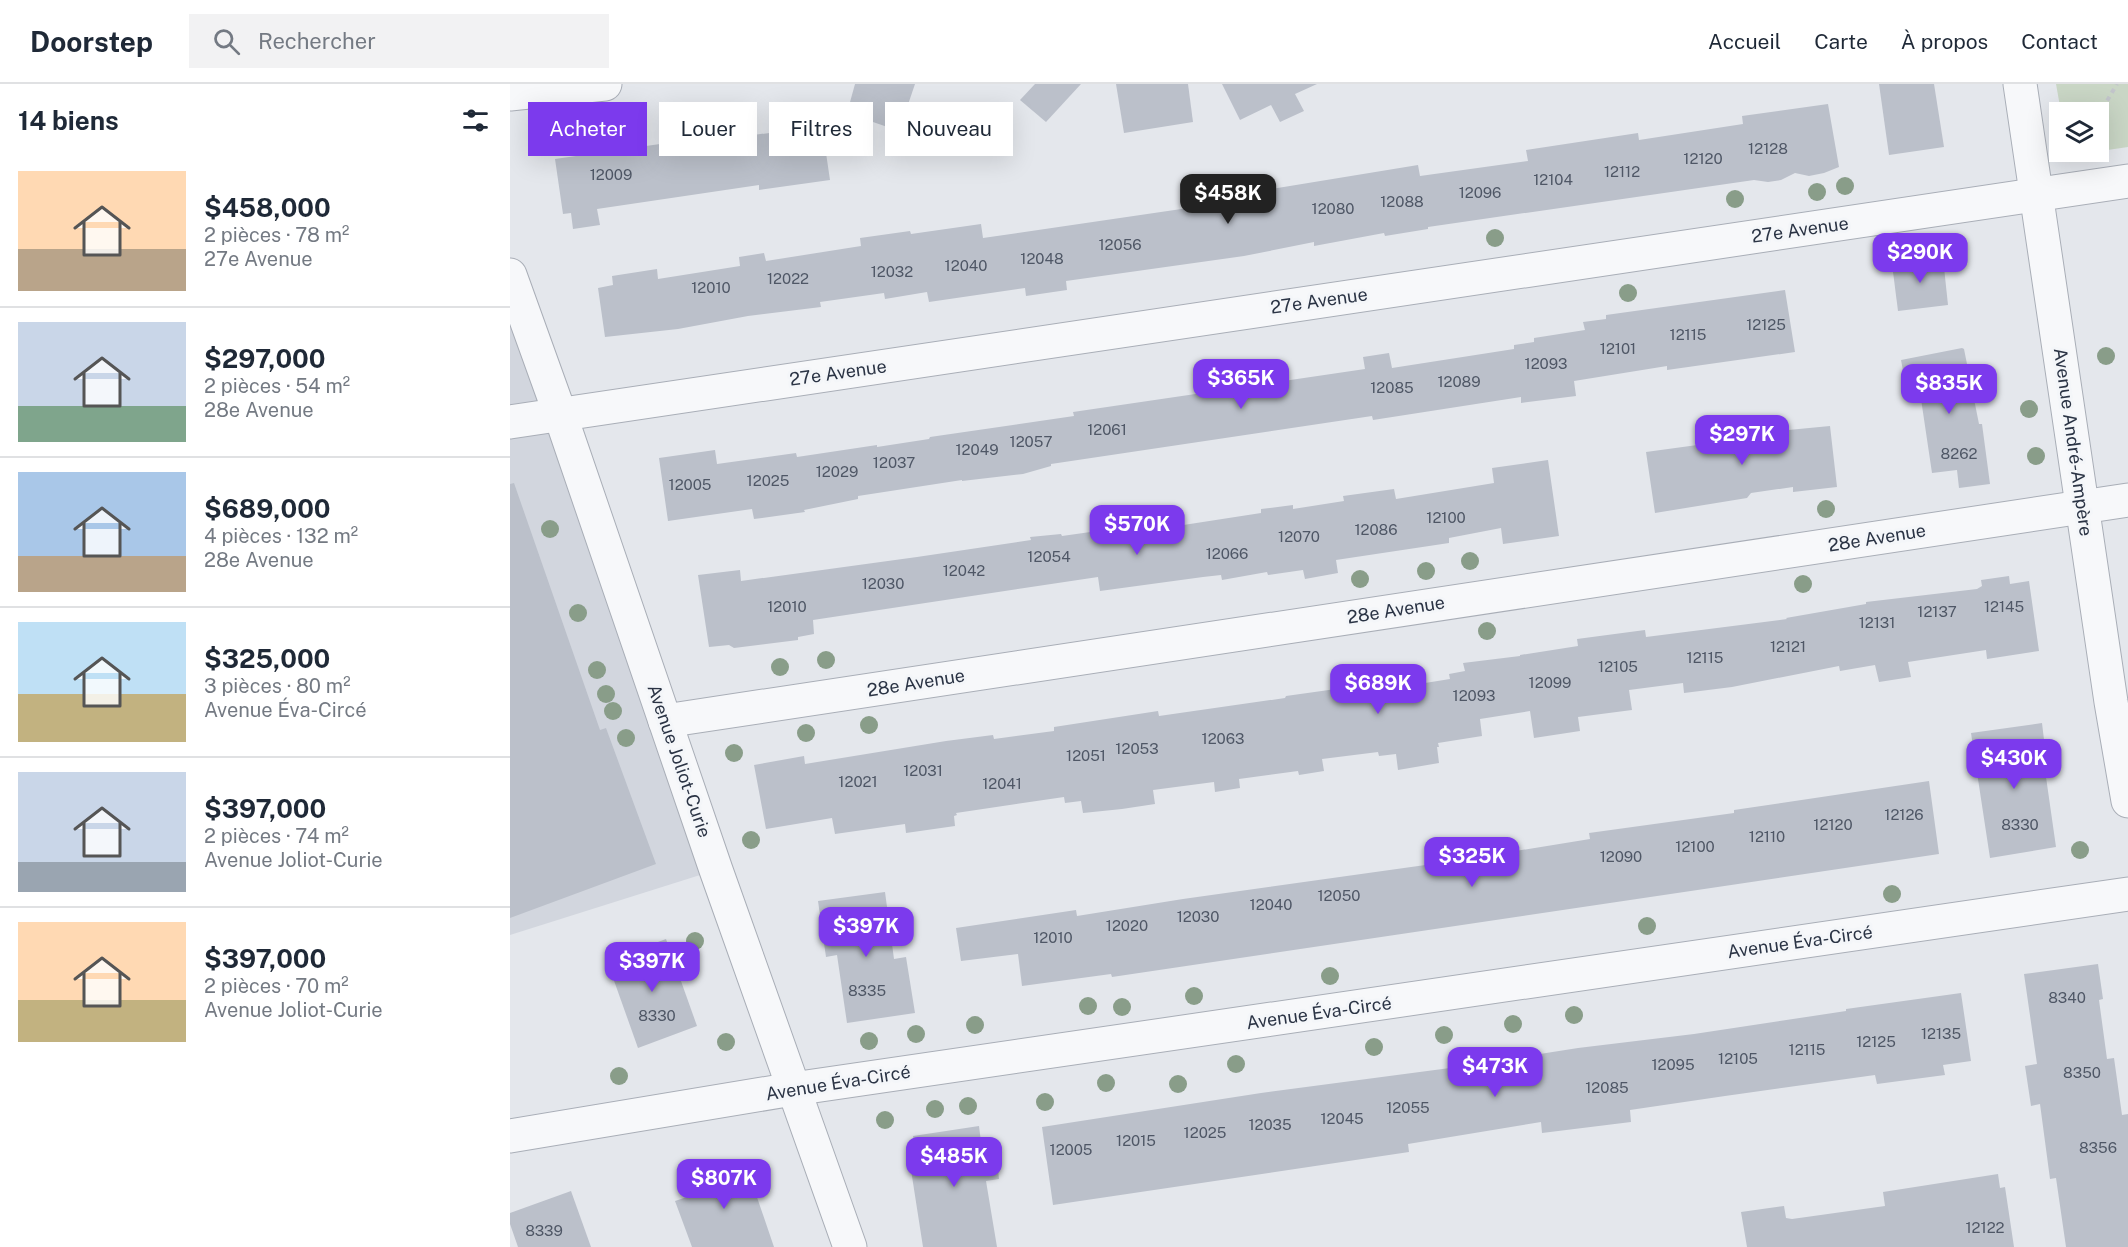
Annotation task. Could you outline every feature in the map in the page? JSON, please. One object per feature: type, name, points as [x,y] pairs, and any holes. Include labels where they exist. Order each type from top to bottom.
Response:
[{"type":"street","points":[[510,94],[605,84]]},
{"type":"street","name":"Avenue André-Ampère","points":[[2020,84],[2111,702],[2128,801]]},
{"type":"street","name":"27e Avenue","points":[[510,422],[2128,180]]},
{"type":"street","name":"Avenue Joliot-Curie","points":[[510,275],[560,414],[664,721],[850,1247]]},
{"type":"street","name":"28e Avenue","points":[[664,721],[2128,500]]},
{"type":"street","name":"Avenue Éva-Circé","points":[[510,1136],[793,1089],[2128,894]]},
{"type":"path","points":[[2106,102],[2117,84]]},
{"type":"shaded area","points":[[510,275],[716,870],[510,935]]},
{"type":"green space","points":[[2056,84],[2128,84],[2128,147],[2109,150],[2109,102],[2059,102]]},
{"type":"building","points":[[855,84],[915,84],[909,102],[885,102],[885,126],[873,122],[873,102],[850,102]]},
{"type":"building","points":[[1035,84],[1081,84],[1046,122],[1020,100]]},
{"type":"building","points":[[1116,84],[1188,84],[1193,122],[1124,133]]},
{"type":"building","points":[[1222,84],[1317,84],[1295,94],[1304,111],[1280,122],[1271,105],[1240,120]]},
{"type":"building","points":[[1879,84],[1934,84],[1944,147],[1889,155]]},
{"type":"building","points":[[1828,104],[1839,167],[1809,176],[1795,173],[1781,180],[1768,182],[1754,180],[1428,227],[1428,229],[1385,236],[1384,233],[1314,246],[1314,242],[1244,256],[1066,281],[1067,290],[1026,296],[1025,288],[929,302],[927,292],[885,299],[884,293],[820,302],[821,307],[748,316],[678,329],[605,337],[598,288],[613,285],[612,276],[657,269],[658,279],[740,266],[739,257],[764,253],[766,261],[861,246],[860,238],[910,231],[911,234],[981,224],[983,238],[1229,202],[1228,196],[1418,165],[1420,176],[1528,161],[1526,150],[1638,133],[1639,140],[1743,124],[1742,116]]},
{"type":"building","points":[[769,133],[769,156],[826,156],[830,180],[759,190],[759,185],[597,209],[600,225],[573,229],[571,213],[563,214],[555,159],[576,156],[647,156],[647,146],[659,144],[659,156],[757,156],[757,135]]},
{"type":"building","points":[[1943,258],[1948,305],[1898,311],[1892,264]]},
{"type":"building","points":[[1785,290],[1795,352],[1667,370],[1667,366],[1574,381],[1576,396],[1521,403],[1521,397],[1373,420],[1372,416],[1051,464],[1051,466],[1023,474],[962,480],[858,496],[858,499],[804,510],[805,512],[754,519],[752,509],[668,521],[659,458],[715,450],[717,464],[796,453],[797,457],[877,445],[877,447],[1074,416],[1073,412],[1365,369],[1363,357],[1389,353],[1392,368],[1514,349],[1514,345],[1534,342],[1534,338],[1585,330],[1583,322],[1606,319],[1606,315]]},
{"type":"building","points":[[1962,348],[1979,424],[1982,424],[1990,484],[1959,488],[1957,470],[1932,473],[1921,399],[1909,402],[1901,360]]},
{"type":"building","points":[[1766,418],[1768,432],[1830,426],[1837,487],[1793,492],[1793,487],[1751,493],[1747,498],[1655,513],[1646,452],[1712,443],[1710,430],[1740,426],[1740,421]]},
{"type":"building","points":[[1548,460],[1559,536],[1503,544],[1501,528],[1449,538],[1449,543],[1336,560],[1338,573],[1305,579],[1303,570],[1268,575],[1267,572],[1222,580],[1221,575],[1100,591],[1098,577],[813,620],[814,634],[798,637],[798,640],[734,648],[729,645],[709,647],[698,575],[740,570],[741,581],[1031,540],[1030,537],[1061,534],[1062,536],[1176,520],[1177,526],[1261,513],[1261,509],[1293,505],[1293,509],[1344,501],[1343,496],[1394,489],[1396,499],[1494,483],[1492,468]]},
{"type":"building","points":[[514,483],[600,730],[606,728],[656,864],[510,918],[510,484]]},
{"type":"building","points":[[2009,576],[2010,584],[2029,581],[2039,651],[1987,659],[1986,650],[1908,662],[1911,677],[1879,682],[1875,665],[1840,671],[1839,666],[1732,687],[1684,693],[1683,683],[1629,690],[1632,710],[1578,717],[1580,731],[1534,738],[1530,711],[1480,719],[1482,736],[1438,743],[1439,763],[1398,770],[1396,754],[1379,756],[1378,752],[1322,759],[1324,771],[1299,775],[1298,771],[1239,779],[1240,788],[1215,792],[1214,782],[1153,790],[1155,804],[1122,809],[1083,813],[1081,801],[1065,803],[1064,797],[956,813],[955,826],[906,833],[905,824],[835,834],[832,818],[766,829],[754,765],[804,756],[805,764],[946,741],[993,735],[994,739],[1054,731],[1054,727],[1158,711],[1159,716],[1393,681],[1394,688],[1450,679],[1449,674],[1465,671],[1463,663],[1578,646],[1577,639],[1645,630],[1646,637],[1787,619],[1866,604],[1866,602],[1977,589],[1982,586],[1981,580]]},
{"type":"building","points":[[2042,723],[2045,748],[2042,749],[2056,847],[1990,858],[1971,733]]},
{"type":"building","points":[[1929,781],[1939,854],[1112,977],[1111,974],[1022,986],[1018,954],[961,961],[956,928],[1076,910],[1077,916],[1454,861],[1590,839],[1589,833],[1734,813],[1734,810]]},
{"type":"building","points":[[885,892],[894,959],[906,957],[915,1013],[847,1023],[837,955],[826,957],[818,901]]},
{"type":"building","points":[[666,939],[697,1026],[638,1048],[607,961]]},
{"type":"building","points":[[2098,964],[2103,999],[2099,1000],[2107,1059],[2114,1058],[2122,1115],[2128,1114],[2128,1247],[2066,1247],[2056,1178],[2050,1179],[2040,1104],[2031,1106],[2025,1066],[2037,1064],[2024,974]]},
{"type":"building","points":[[1961,993],[1971,1061],[1943,1065],[1945,1075],[1877,1084],[1875,1075],[1725,1096],[1630,1110],[1631,1122],[1542,1133],[1541,1122],[1408,1144],[1409,1152],[1053,1205],[1042,1127],[1261,1093],[1694,1034]]},
{"type":"building","points":[[979,1126],[981,1142],[995,1140],[999,1179],[986,1181],[997,1247],[923,1247],[909,1157],[916,1156],[913,1136]]},
{"type":"building","points":[[745,1162],[774,1247],[692,1247],[675,1201],[690,1196],[686,1178],[715,1168],[717,1172]]},
{"type":"building","points":[[1998,1174],[2000,1188],[2005,1187],[2014,1247],[1747,1247],[1741,1212],[1784,1206],[1786,1218],[1792,1219],[1885,1206],[1883,1192]]},
{"type":"building","points":[[571,1191],[591,1247],[518,1247],[510,1224],[510,1213]]}]
